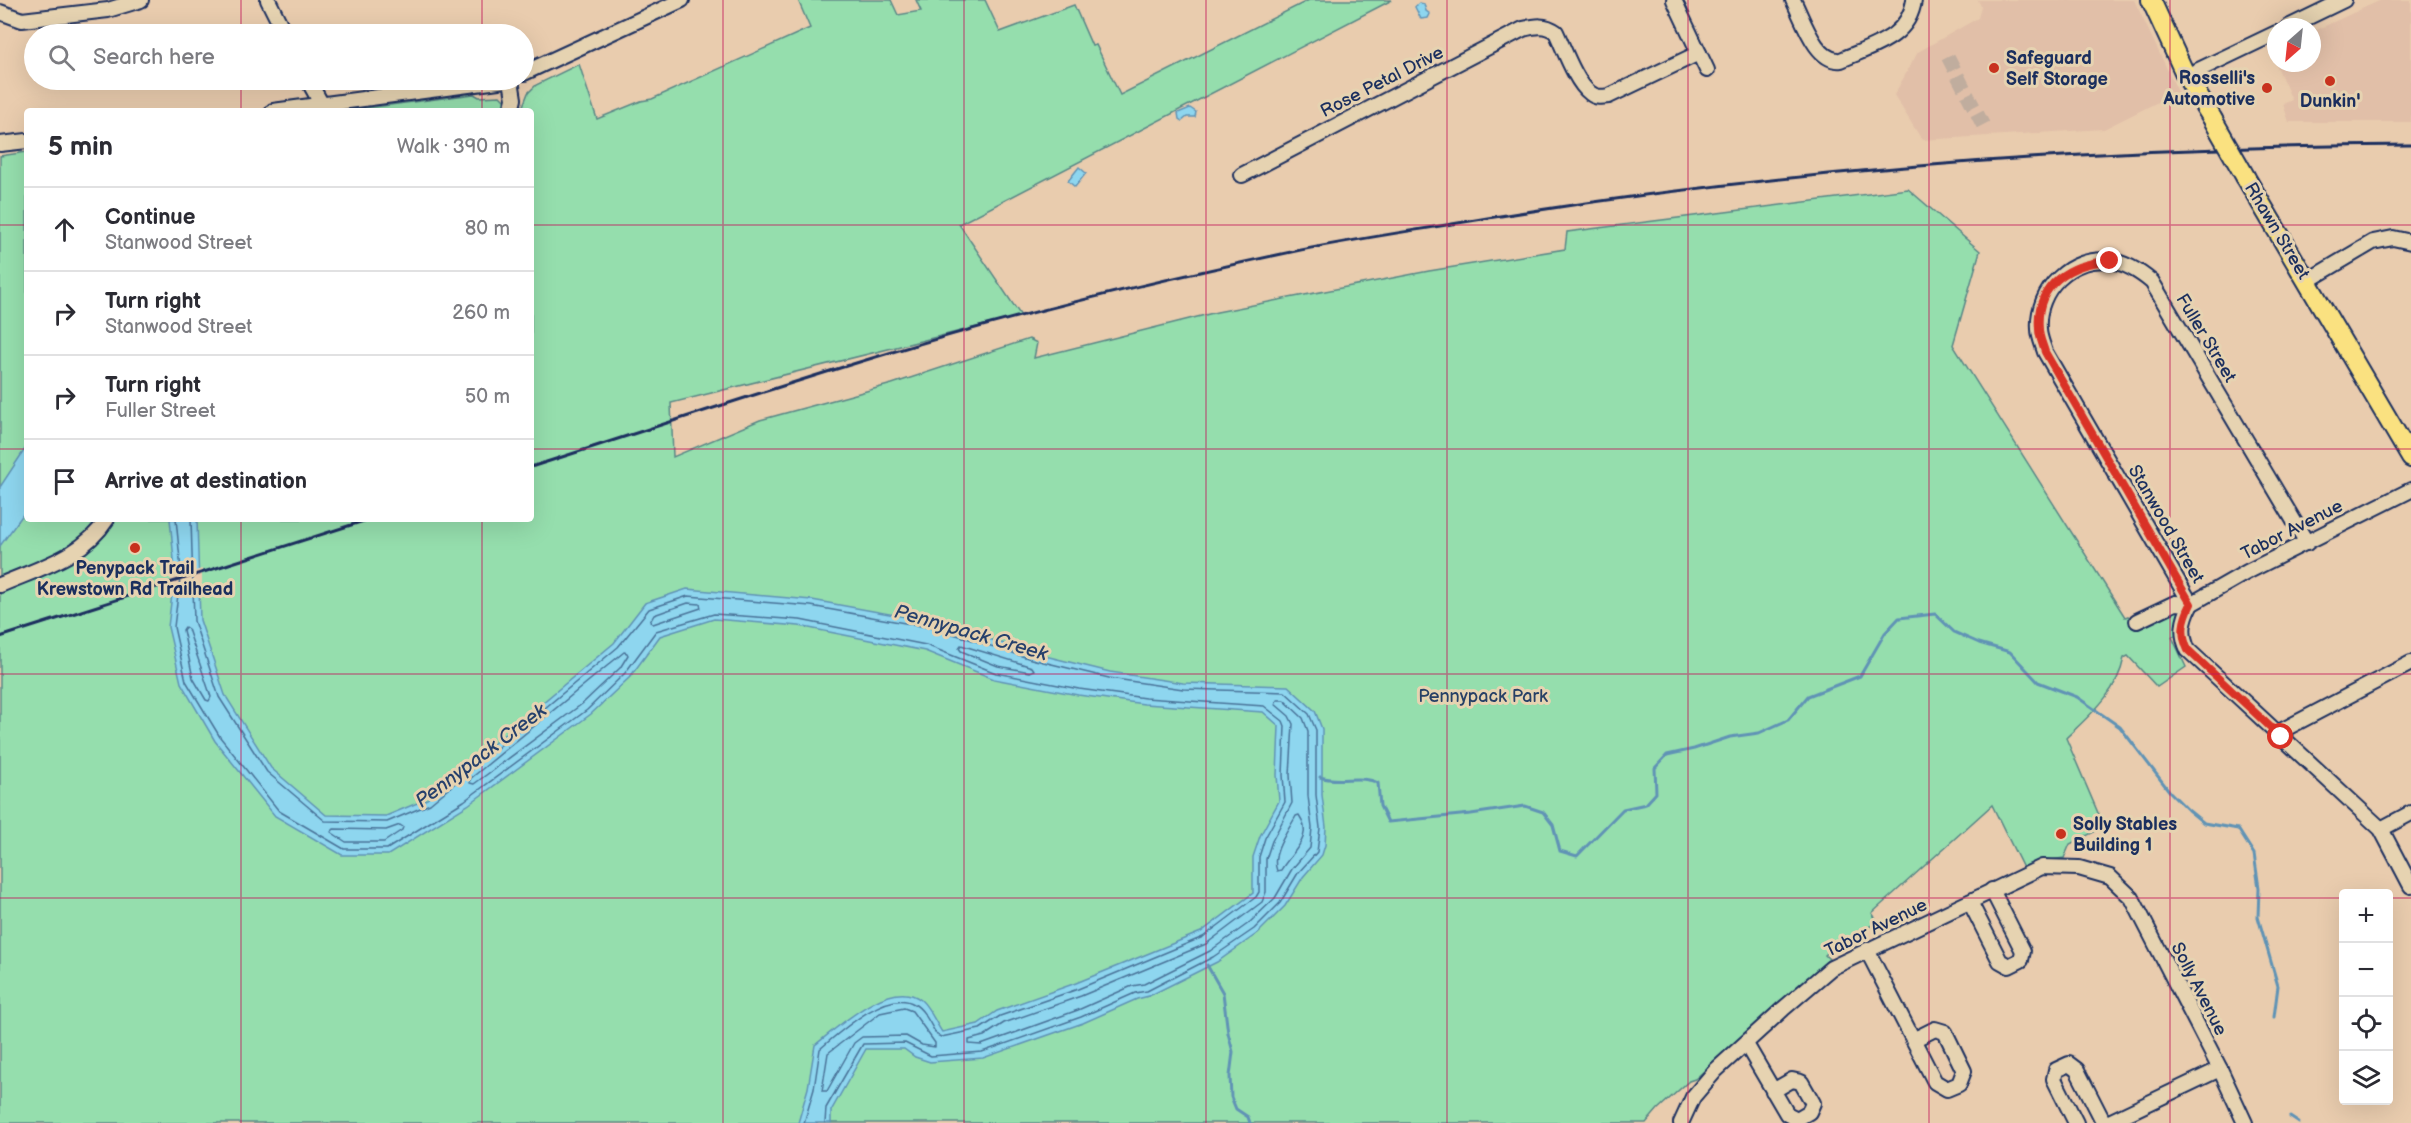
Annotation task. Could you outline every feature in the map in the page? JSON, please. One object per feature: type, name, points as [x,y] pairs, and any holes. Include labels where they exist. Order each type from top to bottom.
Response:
[{"type":"main road","name":"Rhawn Street","points":[[2151,0],[2186,76],[2411,458]]},
{"type":"street","points":[[0,12],[22,20],[108,10],[141,0]]},
{"type":"street","points":[[268,0],[280,24]]},
{"type":"street","points":[[534,68],[682,0]]},
{"type":"street","points":[[1674,0],[1707,70]]},
{"type":"street","points":[[1793,0],[1817,47],[1824,56],[1833,61],[1841,60],[1893,37],[1907,23],[1914,0]]},
{"type":"street","points":[[2307,18],[2344,0]]},
{"type":"street","name":"Rose Petal Drive","points":[[1242,175],[1523,29],[1539,25],[1549,27],[1556,32],[1583,86],[1591,95],[1600,97],[1609,96],[1699,53]]},
{"type":"street","points":[[2186,76],[2267,37]]},
{"type":"street","points":[[313,90],[321,105]]},
{"type":"street","points":[[297,108],[432,90]]},
{"type":"street","points":[[512,108],[514,99],[513,90]]},
{"type":"street","points":[[0,144],[24,141]]},
{"type":"street","points":[[2307,281],[2373,242],[2393,238],[2411,242]]},
{"type":"street","name":"Fuller Street","points":[[2039,321],[2046,293],[2057,279],[2089,262],[2110,261],[2128,266],[2152,282],[2307,543]]},
{"type":"street","name":"Stanwood Street","points":[[2039,321],[2045,352],[2191,604],[2185,617],[2182,633],[2188,650],[2381,829],[2411,886]]},
{"type":"street","name":"Tabor Avenue","points":[[2137,621],[2175,603],[2191,604],[2247,572],[2411,490]]},
{"type":"street","points":[[0,585],[70,555],[92,538],[104,522]]},
{"type":"street","points":[[2277,733],[2411,663]]},
{"type":"street","points":[[2381,829],[2411,813]]},
{"type":"street","name":"Tabor Avenue","points":[[1681,1123],[1693,1097],[1716,1070],[1783,1008],[1831,968],[2042,867],[2079,868],[2111,878]]},
{"type":"street","name":"Solly Avenue","points":[[2111,878],[2132,898],[2220,1069],[2245,1123]]},
{"type":"street","points":[[1970,902],[2000,961],[2009,966],[2021,960],[2023,951],[1992,890]]},
{"type":"street","points":[[1867,950],[1913,1040]]},
{"type":"street","points":[[1746,1044],[1773,1091]]},
{"type":"street","points":[[2076,1123],[2054,1079],[2056,1070],[2069,1064],[2077,1070],[2106,1123],[2220,1069]]},
{"type":"shaded area","points":[[1978,0],[2134,0],[2178,92],[2104,129],[1922,140],[1894,95],[1918,52],[1978,18],[1981,6]]},
{"type":"shaded area","points":[[2381,0],[2411,0],[2411,122],[2289,122],[2283,104],[2292,100],[2279,72],[2321,72],[2321,28]]},
{"type":"green space","name":"Pennypack Park","points":[[798,0],[891,0],[898,15],[921,11],[916,0],[985,0],[1000,32],[1074,5],[1092,46],[1096,45],[1120,95],[1309,0],[1392,0],[959,224],[1021,316],[671,403],[673,457],[760,420],[892,384],[1029,339],[1037,343],[1034,358],[1217,312],[1429,271],[1565,249],[1567,232],[1908,189],[1980,251],[1953,345],[2125,617],[2128,616],[2136,627],[2175,608],[2179,611],[2178,634],[2172,637],[2186,667],[2157,687],[2128,656],[2124,658],[2116,682],[2102,702],[2066,738],[2104,827],[2070,844],[2064,858],[2044,861],[2023,868],[1992,805],[1872,913],[1878,922],[1837,944],[1825,955],[1829,959],[1695,1079],[1689,1081],[1646,1123],[0,1123],[0,593],[64,565],[92,546],[112,522],[534,522],[534,108],[522,108],[528,93],[534,90],[536,85],[579,64],[597,119],[641,101],[652,99],[810,28]]},
{"type":"green space","points":[[474,94],[479,97],[500,96],[504,100],[504,108],[367,108]]},
{"type":"green space","points":[[24,152],[24,522],[96,522],[78,540],[66,548],[0,578],[0,156]]},
{"type":"water","points":[[1419,3],[1424,4],[1426,11],[1430,14],[1428,18],[1421,19],[1415,7]]},
{"type":"water","points":[[1190,108],[1196,112],[1195,117],[1187,117],[1182,121],[1179,119],[1178,113]]},
{"type":"water","points":[[1079,167],[1086,173],[1075,187],[1068,181]]},
{"type":"water","points":[[24,451],[24,513],[0,546],[0,487]]},
{"type":"water","name":"Pennypack Creek","points":[[170,522],[197,522],[200,620],[225,695],[271,768],[326,815],[386,816],[427,799],[614,643],[645,603],[687,589],[812,600],[939,623],[1033,653],[1110,672],[1183,683],[1288,686],[1315,711],[1322,729],[1325,845],[1322,855],[1303,877],[1285,906],[1258,933],[1217,962],[1149,996],[1083,1023],[983,1058],[930,1062],[915,1057],[904,1049],[866,1049],[831,1111],[831,1123],[798,1123],[808,1088],[815,1045],[850,1017],[880,999],[909,994],[921,1000],[942,1032],[978,1024],[997,1011],[1076,983],[1201,932],[1253,893],[1253,857],[1260,836],[1279,801],[1277,775],[1279,726],[1263,712],[1144,704],[1078,695],[994,679],[925,651],[799,626],[714,619],[660,636],[630,677],[591,714],[468,805],[388,855],[342,855],[275,816],[215,741],[181,683],[168,627],[175,570]]},
{"type":"pier","points":[[202,569],[202,584],[169,595],[171,578]]},
{"type":"waterway","points":[[1320,777],[1335,780],[1364,779],[1378,783],[1380,806],[1388,822],[1525,806],[1543,812],[1553,825],[1560,851],[1577,856],[1623,809],[1646,804],[1656,793],[1655,768],[1667,755],[1730,737],[1759,733],[1788,720],[1808,696],[1860,676],[1885,633],[1899,618],[1935,614],[1954,632],[1979,643],[2010,652],[2038,682],[2077,697],[2120,727],[2170,792],[2188,810],[2204,823],[2238,829],[2254,854],[2259,888],[2258,917],[2278,986],[2274,1017]]},
{"type":"waterway","points":[[1207,965],[1223,993],[1233,1052],[1230,1076],[1231,1097],[1236,1109],[1248,1117],[1250,1123]]},
{"type":"waterway","points":[[2290,1117],[2299,1123]]},
{"type":"tunnel","points":[[1948,57],[1983,125]]},
{"type":"railway","points":[[534,466],[799,381],[989,324],[1190,274],[1351,241],[1571,205],[1690,189],[1930,165],[2170,151],[2411,145]]},
{"type":"railway","points":[[0,637],[361,522]]},
{"type":"place","name":"Safeguard Self Storage","points":[[1994,68]]},
{"type":"place","name":"Dunkin'","points":[[2330,81]]},
{"type":"place","name":"Rosselli's Automotive","points":[[2267,88]]},
{"type":"place","name":"Penypack Trail Krewstown Rd Trailhead","points":[[135,548]]},
{"type":"place","name":"Solly Stables Building 1","points":[[2061,834]]},
{"type":"route","points":[[2110,261],[2089,262],[2070,270],[2057,279],[2046,293],[2040,310],[2039,330],[2045,352],[2191,604],[2185,617],[2182,633],[2188,650],[2281,737]]}]
